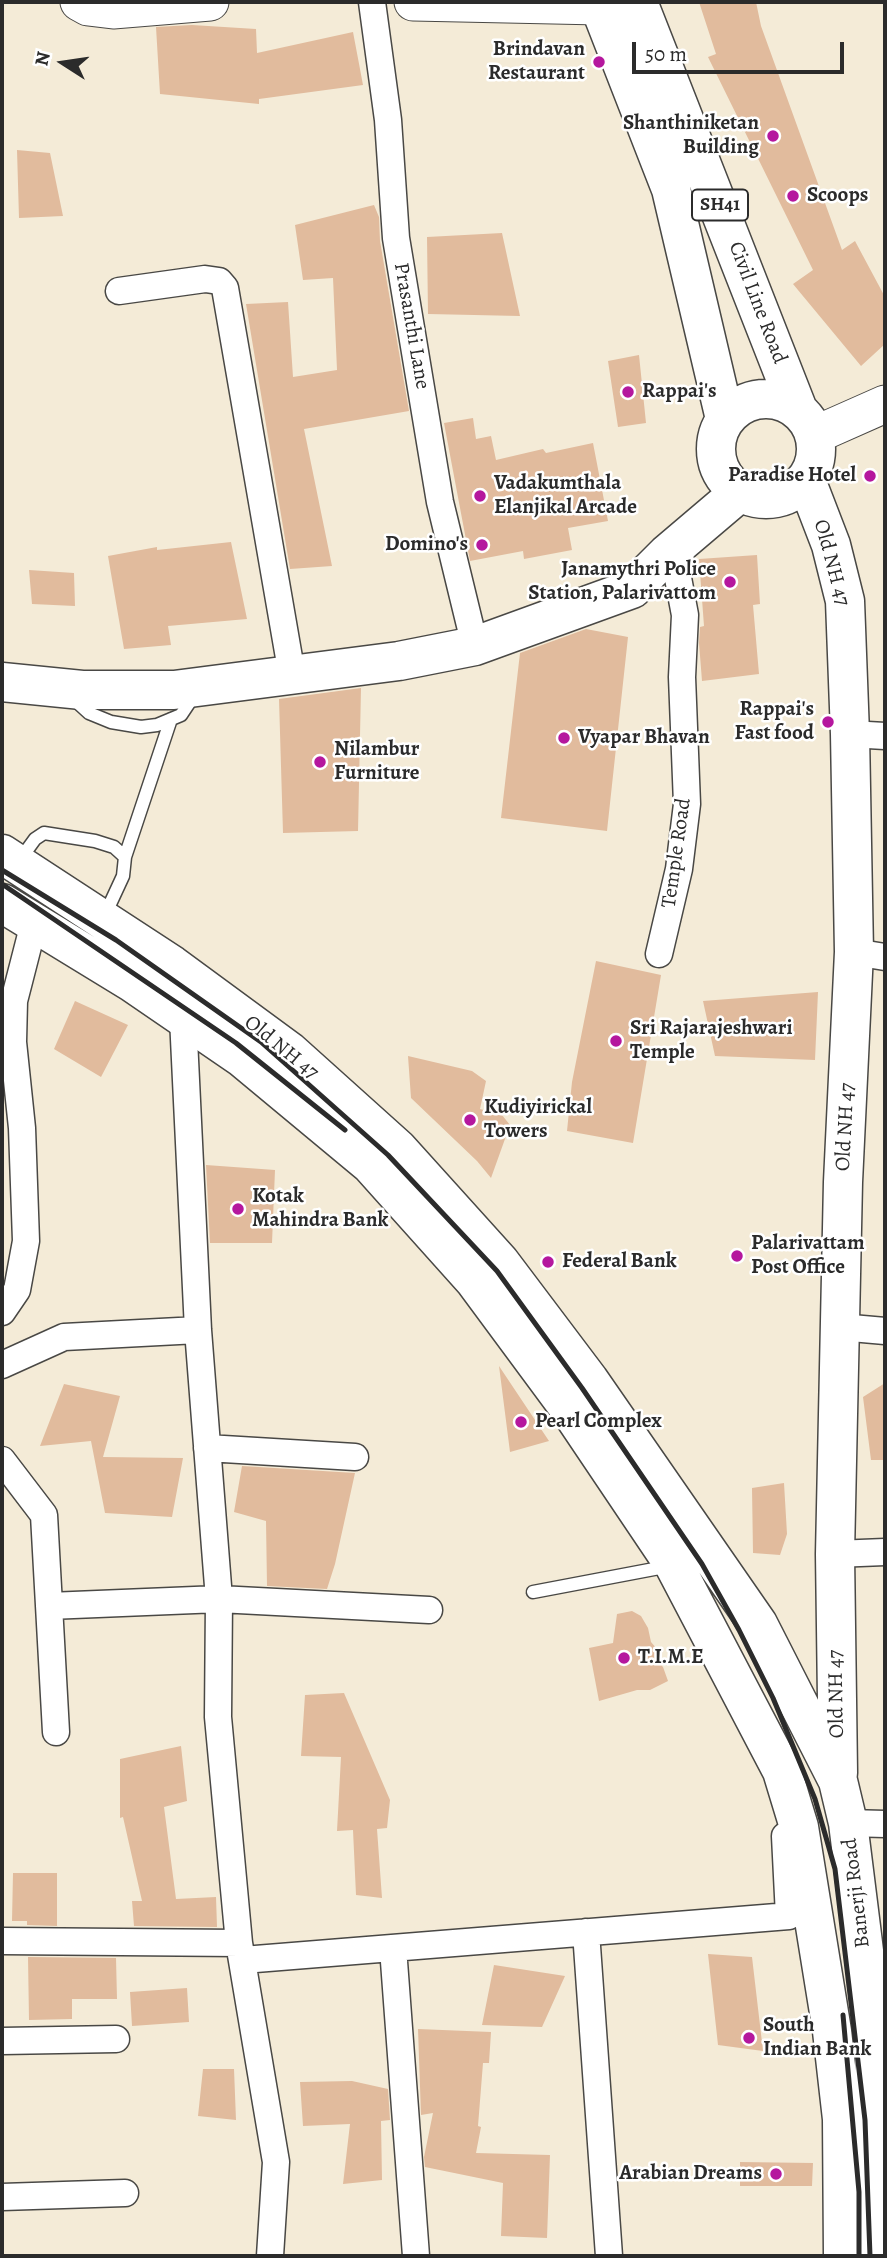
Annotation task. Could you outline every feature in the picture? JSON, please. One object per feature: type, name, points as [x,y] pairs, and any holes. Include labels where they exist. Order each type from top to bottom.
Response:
[{"type":"main road","name":"Civil Line Road","points":[[638,2],[806,422]]},
{"type":"main road","name":"SH41","points":[[599,4],[671,189],[725,419]]},
{"type":"main road","points":[[773,398],[806,422],[815,459],[806,480],[786,495],[762,500],[740,492],[722,475],[715,451],[725,419],[746,402],[773,398]]},
{"type":"main road","name":"Old NH 47","points":[[806,480],[831,545],[845,601],[868,735],[869,954],[843,1182],[835,1555],[838,1781]]},
{"type":"main road","points":[[2,682],[76,690],[174,690],[400,661],[475,646],[632,589],[740,492]]},
{"type":"main road","name":"Old NH 47","points":[[9,859],[172,965],[289,1051],[398,1149],[500,1262],[589,1380],[758,1624],[838,1781],[867,1824]]},
{"type":"main road","name":"Old NH 47","points":[[2,904],[133,983],[241,1057],[371,1165],[466,1270],[565,1403],[674,1565],[782,1771],[799,1827],[831,2031]]},
{"type":"main road","name":"Banerji Road","points":[[867,1824],[879,2023],[881,2256]]},
{"type":"main road","points":[[831,2031],[842,2119],[844,2256]]},
{"type":"street","points":[[84,4],[113,10],[210,2]]},
{"type":"street","name":"Prasanthi Lane","points":[[372,2],[387,120],[396,238],[440,502],[467,603],[475,646]]},
{"type":"street","points":[[413,2],[599,4]]},
{"type":"street","points":[[119,291],[205,279],[219,281],[225,288],[292,675]]},
{"type":"street","points":[[806,422],[885,404]]},
{"type":"street","name":"Temple Road","points":[[659,954],[679,869],[687,804],[682,677],[685,615],[678,578],[682,542]]},
{"type":"street","points":[[2,1312],[17,1290],[26,1241],[22,1128],[13,1042],[14,1001],[34,923]]},
{"type":"street","points":[[183,1018],[198,1330],[219,1599],[218,1717],[241,1951],[276,2162],[270,2256]]},
{"type":"street","points":[[840,1327],[885,1331]]},
{"type":"street","points":[[2,1365],[64,1337],[198,1330]]},
{"type":"street","points":[[207,1448],[355,1457]]},
{"type":"street","points":[[2,1460],[44,1515],[56,1732]]},
{"type":"street","points":[[835,1555],[885,1552]]},
{"type":"street","points":[[49,1606],[219,1599],[429,1610]]},
{"type":"street","points":[[2,1941],[241,1951],[393,1948],[789,1916],[782,1771]]},
{"type":"street","points":[[586,1932],[609,2256]]},
{"type":"street","points":[[393,1948],[416,2256]]},
{"type":"street","points":[[831,2031],[879,2023]]},
{"type":"street","points":[[2,2041],[116,2039]]},
{"type":"street","points":[[2,2197],[125,2193]]},
{"type":"lane","points":[[76,690],[78,703],[89,713],[111,722],[141,727],[157,725],[181,715],[199,687]]},
{"type":"lane","points":[[103,919],[118,891],[125,858],[171,719]]},
{"type":"lane","points":[[9,859],[44,833],[105,844],[114,847],[125,858]]},
{"type":"lane","points":[[533,1592],[674,1565]]},
{"type":"building","points":[[699,2],[756,2],[761,26],[842,250],[855,241],[885,297],[885,344],[861,366],[793,284],[813,270],[708,57],[716,54]]},
{"type":"building","points":[[192,25],[256,29],[257,53],[353,32],[363,85],[259,99],[259,104],[160,94],[156,27]]},
{"type":"building","points":[[17,150],[50,153],[63,216],[19,218]]},
{"type":"building","points":[[374,205],[379,217],[380,241],[409,411],[304,429],[332,566],[290,569],[246,304],[288,302],[293,377],[337,370],[333,278],[303,280],[295,225]]},
{"type":"building","points":[[502,233],[520,316],[428,314],[427,237]]},
{"type":"building","name":"Rappai's","points":[[639,355],[646,423],[618,427],[608,361]]},
{"type":"building","points":[[473,418],[476,439],[491,436],[496,460],[543,449],[546,453],[593,443],[608,521],[568,528],[572,550],[524,559],[523,551],[470,561],[444,423]]},
{"type":"building","points":[[231,542],[247,619],[168,626],[171,645],[124,649],[108,556],[157,547],[157,550]]},
{"type":"building","points":[[757,555],[760,604],[753,605],[759,674],[702,681],[699,643],[700,627],[704,626],[699,559]]},
{"type":"building","points":[[29,570],[74,573],[75,606],[32,604]]},
{"type":"building","name":"Vyapar Bhavan","points":[[586,629],[628,637],[607,831],[501,818],[520,653]]},
{"type":"building","name":"Nilambur Furniture","points":[[361,688],[358,831],[283,833],[279,699]]},
{"type":"building","name":"Sri Rajarajeshwari Temple","points":[[596,961],[661,975],[633,1143],[567,1131],[572,1082]]},
{"type":"building","points":[[818,992],[815,1060],[715,1056],[703,1001]]},
{"type":"building","points":[[75,1001],[128,1025],[101,1077],[54,1049]]},
{"type":"building","name":"Kudiyirickal Towers","points":[[408,1056],[472,1071],[486,1081],[480,1109],[502,1115],[510,1125],[491,1178],[477,1161],[411,1098]]},
{"type":"building","points":[[206,1165],[275,1170],[272,1243],[210,1243]]},
{"type":"building","name":"Pearl Complex","points":[[499,1366],[549,1441],[510,1452]]},
{"type":"building","points":[[885,1383],[885,1460],[871,1460],[863,1397]]},
{"type":"building","points":[[64,1384],[120,1396],[103,1457],[183,1458],[172,1517],[105,1513],[91,1441],[40,1446]]},
{"type":"building","points":[[242,1466],[355,1473],[327,1589],[267,1586],[266,1521],[234,1512]]},
{"type":"building","points":[[784,1483],[787,1534],[780,1555],[753,1553],[752,1488]]},
{"type":"building","name":"T.I.M.E","points":[[632,1611],[641,1616],[648,1628],[651,1642],[657,1649],[658,1662],[668,1681],[650,1690],[637,1690],[599,1701],[589,1648],[613,1643],[617,1614]]},
{"type":"building","points":[[344,1693],[390,1800],[387,1828],[377,1829],[382,1898],[356,1895],[353,1830],[337,1831],[341,1757],[301,1756],[305,1695]]},
{"type":"building","points":[[181,1746],[187,1801],[164,1807],[176,1899],[216,1897],[217,1927],[134,1926],[132,1901],[142,1901],[123,1817],[120,1818],[120,1759]]},
{"type":"building","points":[[13,1873],[57,1873],[57,1926],[27,1925],[27,1921],[12,1921]]},
{"type":"building","points":[[708,1954],[752,1957],[763,2051],[718,2045]]},
{"type":"building","points":[[28,1957],[116,1958],[117,1999],[72,1999],[72,2019],[29,2020]]},
{"type":"building","points":[[494,1965],[565,1976],[542,2027],[482,2025]]},
{"type":"building","points":[[187,1988],[189,2022],[132,2026],[130,1992]]},
{"type":"building","points":[[418,2029],[491,2032],[489,2063],[483,2063],[478,2126],[481,2127],[476,2153],[550,2155],[547,2238],[501,2236],[503,2183],[425,2167],[424,2157],[433,2113],[421,2115]]},
{"type":"building","points":[[203,2069],[234,2069],[236,2120],[198,2116]]},
{"type":"building","points":[[352,2081],[388,2089],[390,2120],[381,2121],[382,2180],[343,2184],[350,2124],[303,2126],[300,2082]]},
{"type":"building","name":"Arabian Dreams","points":[[740,2162],[813,2163],[812,2186],[740,2186]]},
{"type":"railway","points":[[2,870],[116,940],[261,1042],[388,1155],[497,1271],[582,1388],[702,1564],[773,1698],[815,1799],[835,1869],[865,2120],[870,2256]]},
{"type":"railway","points":[[2,884],[236,1043],[345,1130]]},
{"type":"railway","points":[[843,2015],[859,2192],[859,2256]]},
{"type":"place","name":"Brindavan Restaurant","points":[[599,62]]},
{"type":"place","name":"Shanthiniketan Building","points":[[773,136]]},
{"type":"place","name":"Scoops","points":[[793,196]]},
{"type":"place","name":"Rappai's","points":[[628,392]]},
{"type":"place","name":"Paradise Hotel","points":[[870,476]]},
{"type":"place","name":"Vadakumthala Elanjikal Arcade","points":[[480,496]]},
{"type":"place","name":"Domino's","points":[[482,545]]},
{"type":"place","name":"Janamythri Police Station, Palarivattom","points":[[730,582]]},
{"type":"place","name":"Rappai's Fast food","points":[[828,722]]},
{"type":"place","name":"Vyapar Bhavan","points":[[564,738]]},
{"type":"place","name":"Nilambur Furniture","points":[[320,762]]},
{"type":"place","name":"Sri Rajarajeshwari Temple","points":[[616,1041]]},
{"type":"place","name":"Kudiyirickal Towers","points":[[470,1120]]},
{"type":"place","name":"Kotak Mahindra Bank","points":[[238,1209]]},
{"type":"place","name":"Palarivattam Post Office","points":[[737,1256]]},
{"type":"place","name":"Federal Bank","points":[[548,1262]]},
{"type":"place","name":"Pearl Complex","points":[[521,1422]]},
{"type":"place","name":"T.I.M.E","points":[[624,1658]]},
{"type":"place","name":"South Indian Bank","points":[[749,2038]]},
{"type":"place","name":"Arabian Dreams","points":[[776,2174]]}]
